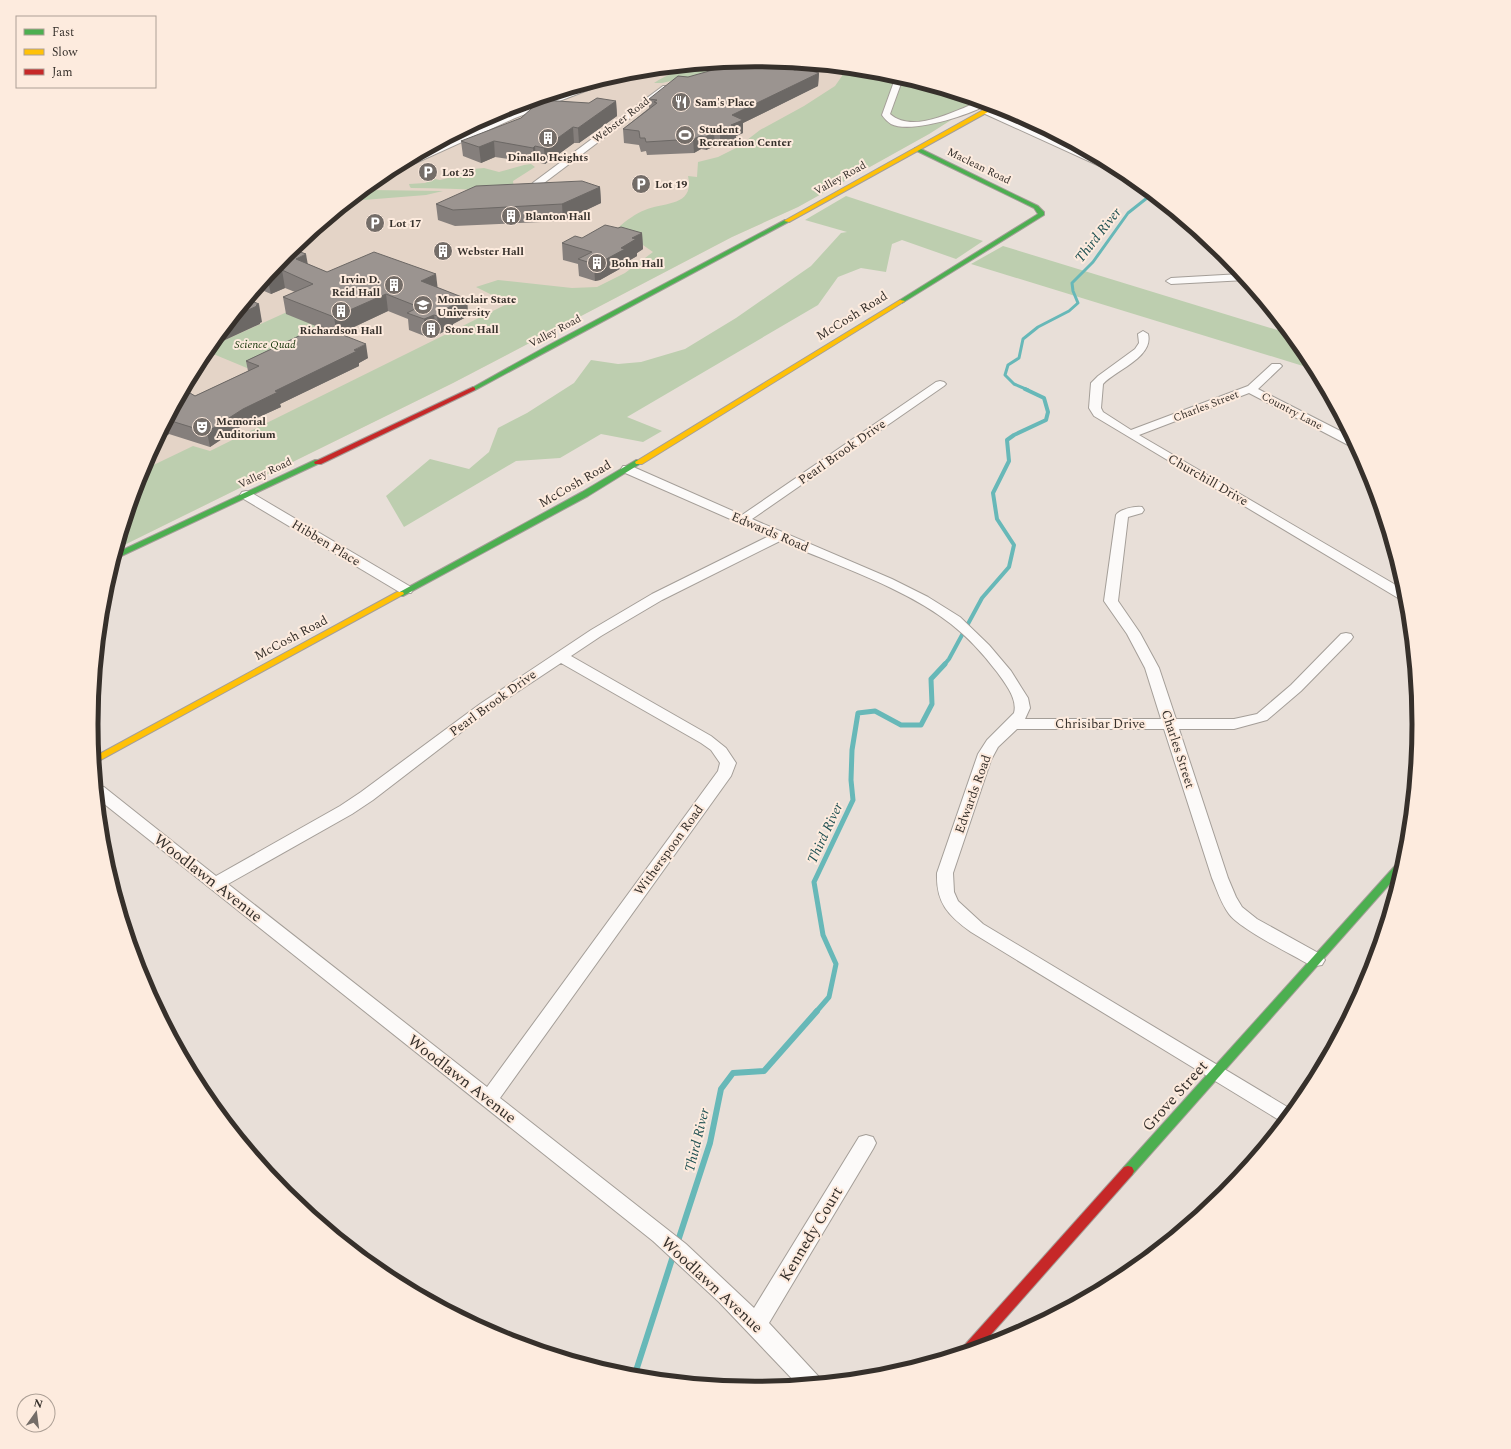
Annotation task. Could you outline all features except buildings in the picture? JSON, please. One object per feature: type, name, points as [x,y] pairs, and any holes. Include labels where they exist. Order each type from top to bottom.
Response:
[{"type":"street","points":[[897,83],[886,115],[894,122],[915,125],[982,108]]},
{"type":"street","name":"Webster Road","points":[[536,184],[663,89],[675,84]]},
{"type":"street","points":[[432,152],[517,114],[570,94]]},
{"type":"street","name":"Valley Road","points":[[120,555],[470,391],[550,346],[748,242],[917,149],[983,108]]},
{"type":"street","points":[[1002,115],[1073,149]]},
{"type":"street","name":"Maclean Road","points":[[917,149],[1030,204]]},
{"type":"street","name":"McCosh Road","points":[[99,757],[584,494],[627,469],[742,400],[1041,215],[1040,210],[1030,204]]},
{"type":"street","points":[[1172,281],[1237,277]]},
{"type":"street","name":"Churchill Drive","points":[[1143,334],[1145,340],[1143,346],[1125,363],[1110,371],[1097,383],[1095,408],[1098,414],[1399,590]]},
{"type":"street","name":"Charles Street","points":[[1130,434],[1250,389],[1276,366]]},
{"type":"street","name":"Pearl Brook Drive","points":[[743,520],[940,384]]},
{"type":"street","name":"Country Lane","points":[[1250,389],[1348,440]]},
{"type":"street","name":"Edwards Road","points":[[627,469],[903,590],[938,609],[966,629],[991,654],[1020,699],[1023,708],[1022,714],[990,746],[977,777],[945,873],[944,881],[949,903],[961,916],[977,928],[1285,1114]]},
{"type":"street","name":"Hibben Place","points":[[246,495],[406,590]]},
{"type":"street","name":"Charles Street","points":[[1138,510],[1122,515],[1111,601],[1133,633],[1152,668],[1220,878],[1228,898],[1236,911],[1250,923],[1316,960]]},
{"type":"street","name":"Pearl Brook Drive","points":[[215,884],[346,810],[367,796],[485,707],[596,633],[657,597],[779,536]]},
{"type":"street","name":"Chrisibar Drive","points":[[1013,724],[1234,724],[1245,722],[1262,717],[1268,713],[1296,688],[1346,637]]},
{"type":"street","name":"Witherspoon Road","points":[[489,1099],[726,772],[728,762],[724,754],[709,740],[688,730],[560,656]]},
{"type":"street","name":"Woodlawn Avenue","points":[[102,794],[489,1099],[595,1186],[668,1243],[696,1267],[756,1325],[807,1380]]},
{"type":"street","name":"Grove Street","points":[[974,1344],[1396,871]]},
{"type":"street","name":"Kennedy Court","points":[[756,1325],[866,1142]]},
{"type":"shaded area","name":"Montclair State University","points":[[712,68],[799,68],[841,73],[926,89],[969,103],[970,108],[929,134],[798,207],[732,237],[453,383],[123,546],[148,473],[186,396],[209,359],[234,324],[261,291],[322,230],[355,203],[390,178],[427,155],[465,135],[504,117],[585,89],[627,80]]},
{"type":"green space","points":[[712,68],[730,68],[662,83],[654,83],[675,73]]},
{"type":"green space","points":[[842,73],[926,89],[969,103],[970,108],[929,134],[798,207],[732,237],[453,383],[123,546],[133,513],[151,466],[193,446],[210,451],[507,304],[476,287],[498,280],[572,288],[597,287],[625,273],[653,252],[640,243],[614,238],[616,231],[624,222],[642,211],[676,202],[682,198],[687,193],[689,186],[688,176],[697,177],[698,162],[718,157],[738,147],[760,130],[804,106],[835,86]]},
{"type":"green space","points":[[531,164],[535,167],[513,181],[514,189],[488,190],[411,188],[409,184],[425,183],[435,179],[440,180],[473,169],[484,168],[499,172]]},
{"type":"green space","points":[[373,190],[443,191],[426,195],[359,200]]},
{"type":"green space","points":[[846,196],[983,241],[956,259],[902,240],[892,244],[886,272],[861,268],[838,277],[818,305],[627,417],[662,431],[643,442],[601,434],[560,458],[516,461],[404,527],[386,496],[430,459],[469,469],[489,452],[498,428],[527,413],[574,383],[591,360],[618,364],[641,362],[685,349],[736,318],[811,266],[841,233],[847,232],[805,220]]},
{"type":"green space","points":[[1003,246],[1283,332],[1307,367],[971,264]]},
{"type":"green space","name":"Science Quad","points":[[287,312],[330,325],[253,367],[247,368],[213,354],[221,342]]},
{"type":"waterway","name":"Third River","points":[[1028,390],[1014,384],[1005,375],[1008,365],[1019,358],[1023,339],[1038,327],[1069,311],[1078,303],[1073,291],[1072,283],[1093,262],[1128,213],[1148,197]]},
{"type":"waterway","name":"Third River","points":[[944,665],[949,659],[982,598],[1009,567],[1014,545],[997,519],[993,493],[1009,461],[1007,440],[1014,435],[1046,420],[1048,412],[1044,398],[1025,389]]},
{"type":"waterway","name":"Third River","points":[[816,1012],[829,997],[836,964],[823,935],[814,882],[853,800],[851,780],[852,750],[858,713],[875,711],[901,725],[921,725],[932,704],[931,679],[945,664]]},
{"type":"waterway","name":"Third River","points":[[677,1244],[710,1143],[721,1089],[733,1073],[764,1071],[817,1011]]},
{"type":"waterway","name":"Third River","points":[[636,1370],[674,1253]]},
{"type":"traffic: fast","points":[[902,301],[1041,215],[1041,212],[1036,207],[917,149]]},
{"type":"traffic: fast","points":[[473,389],[787,221]]},
{"type":"traffic: fast","points":[[120,555],[318,462]]},
{"type":"traffic: fast","points":[[400,594],[585,494],[639,462]]},
{"type":"traffic: fast","points":[[1128,1171],[1396,870]]},
{"type":"traffic: slow","points":[[787,221],[988,110]]},
{"type":"traffic: slow","points":[[639,462],[902,301]]},
{"type":"traffic: slow","points":[[99,758],[400,594]]},
{"type":"traffic: jam","points":[[318,462],[473,389]]},
{"type":"traffic: jam","points":[[974,1344],[1128,1171]]},
{"type":"place","name":"Sam's Place","points":[[681,102]]},
{"type":"place","name":"Student Recreation Center","points":[[685,135]]},
{"type":"place","name":"Dinallo Heights","points":[[548,138]]},
{"type":"place","name":"Lot 25","points":[[428,172]]},
{"type":"place","name":"Lot 19","points":[[641,184]]},
{"type":"place","name":"Blanton Hall","points":[[511,216]]},
{"type":"place","name":"Lot 17","points":[[375,223]]},
{"type":"place","name":"Webster Hall","points":[[443,251]]},
{"type":"place","name":"Bohn Hall","points":[[597,263]]},
{"type":"place","name":"Irvin D. Reid Hall","points":[[394,285]]},
{"type":"place","name":"Montclair State University","points":[[423,305]]},
{"type":"place","name":"Richardson Hall","points":[[341,311]]},
{"type":"place","name":"Stone Hall","points":[[431,329]]},
{"type":"place","name":"Memorial Auditorium","points":[[202,427]]}]
